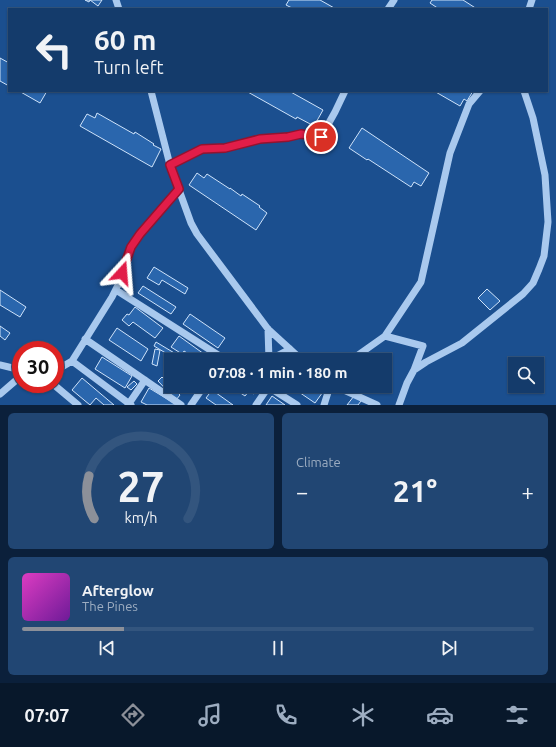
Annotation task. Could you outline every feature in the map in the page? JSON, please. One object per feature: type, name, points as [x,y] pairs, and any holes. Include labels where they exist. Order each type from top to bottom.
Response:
[{"type":"street","points":[[151,92],[170,165],[191,222],[197,234],[268,329],[294,353]]},
{"type":"street","points":[[170,165],[202,149],[225,148],[260,139],[288,137],[301,134],[321,137],[345,92]]},
{"type":"street","points":[[361,353],[385,336],[421,282],[450,153],[469,104],[479,92]]},
{"type":"street","points":[[414,370],[462,343],[523,294],[533,283],[539,269],[544,256],[548,222],[545,175],[533,118],[524,92]]},
{"type":"street","points":[[64,366],[72,361],[116,290],[131,247],[140,234],[179,189]]},
{"type":"street","points":[[116,290],[214,353]]},
{"type":"street","points":[[268,329],[269,353]]},
{"type":"street","points":[[385,336],[423,346],[399,405]]},
{"type":"street","points":[[85,339],[181,405]]},
{"type":"street","points":[[282,353],[290,349]]},
{"type":"street","points":[[72,361],[129,405],[145,380]]},
{"type":"street","points":[[0,365],[12,368]]},
{"type":"street","points":[[0,394],[12,384]]},
{"type":"street","points":[[64,393],[78,405]]},
{"type":"street","points":[[191,405],[199,393]]},
{"type":"street","points":[[256,405],[264,393]]},
{"type":"street","points":[[279,393],[297,405]]},
{"type":"street","points":[[324,405],[328,393]]},
{"type":"street","points":[[350,393],[377,405]]},
{"type":"building","points":[[90,0],[102,0],[98,6]]},
{"type":"building","points":[[289,0],[320,0],[334,8],[292,8],[286,5]]},
{"type":"building","points":[[432,0],[463,0],[475,8],[438,8],[430,3]]},
{"type":"building","points":[[0,58],[8,62],[8,85],[0,81]]},
{"type":"building","points":[[21,92],[46,92],[40,103]]},
{"type":"building","points":[[248,92],[291,92],[323,110],[314,126],[297,117],[296,119]]},
{"type":"building","points":[[436,92],[472,92],[467,101],[464,99],[460,106]]},
{"type":"building","points":[[97,113],[134,134],[135,132],[161,149],[152,167],[80,126],[87,114],[95,118]]},
{"type":"building","points":[[362,128],[429,173],[421,186],[414,182],[411,187],[349,148]]},
{"type":"building","points":[[197,173],[204,178],[207,174],[241,196],[242,194],[260,206],[259,207],[267,213],[256,230],[189,185]]},
{"type":"building","points":[[154,267],[188,288],[185,294],[162,280],[159,285],[147,278]]},
{"type":"building","points":[[143,286],[176,307],[171,314],[138,293]]},
{"type":"building","points":[[487,289],[500,301],[490,310],[478,298]]},
{"type":"building","points":[[0,290],[26,307],[20,317],[0,305]]},
{"type":"building","points":[[135,307],[163,328],[155,338],[133,322],[129,326],[122,320],[127,314],[129,315]]},
{"type":"building","points":[[190,314],[225,338],[218,348],[183,324]]},
{"type":"building","points":[[0,326],[10,333],[5,340],[0,336]]},
{"type":"building","points":[[117,328],[148,349],[141,361],[109,340]]},
{"type":"building","points":[[179,336],[203,353],[187,353],[184,351],[180,353],[171,347]]},
{"type":"building","points":[[156,342],[174,353],[166,353],[154,346]]},
{"type":"building","points":[[155,349],[160,350],[157,366],[152,364]]},
{"type":"building","points":[[102,357],[132,376],[125,388],[95,369]]},
{"type":"building","points":[[162,377],[164,379],[164,387],[158,381]]},
{"type":"building","points":[[82,378],[114,405],[104,405],[96,398],[90,405],[72,390]]},
{"type":"building","points":[[134,381],[137,384],[131,390],[127,387]]},
{"type":"building","points":[[149,388],[177,405],[147,405],[141,402]]},
{"type":"building","points":[[169,393],[178,393],[180,395],[176,400]]},
{"type":"building","points":[[210,393],[216,393],[233,405],[216,405],[206,398]]},
{"type":"building","points":[[240,393],[247,393],[245,396]]},
{"type":"building","points":[[300,393],[322,393],[315,403]]},
{"type":"building","points":[[272,396],[285,405],[266,405]]},
{"type":"building","points":[[354,396],[361,401],[358,405],[347,405]]},
{"type":"route","points":[[122,273],[131,247],[140,234],[179,189],[170,165],[202,149],[225,148],[260,139],[288,137],[301,134],[321,137]]}]
